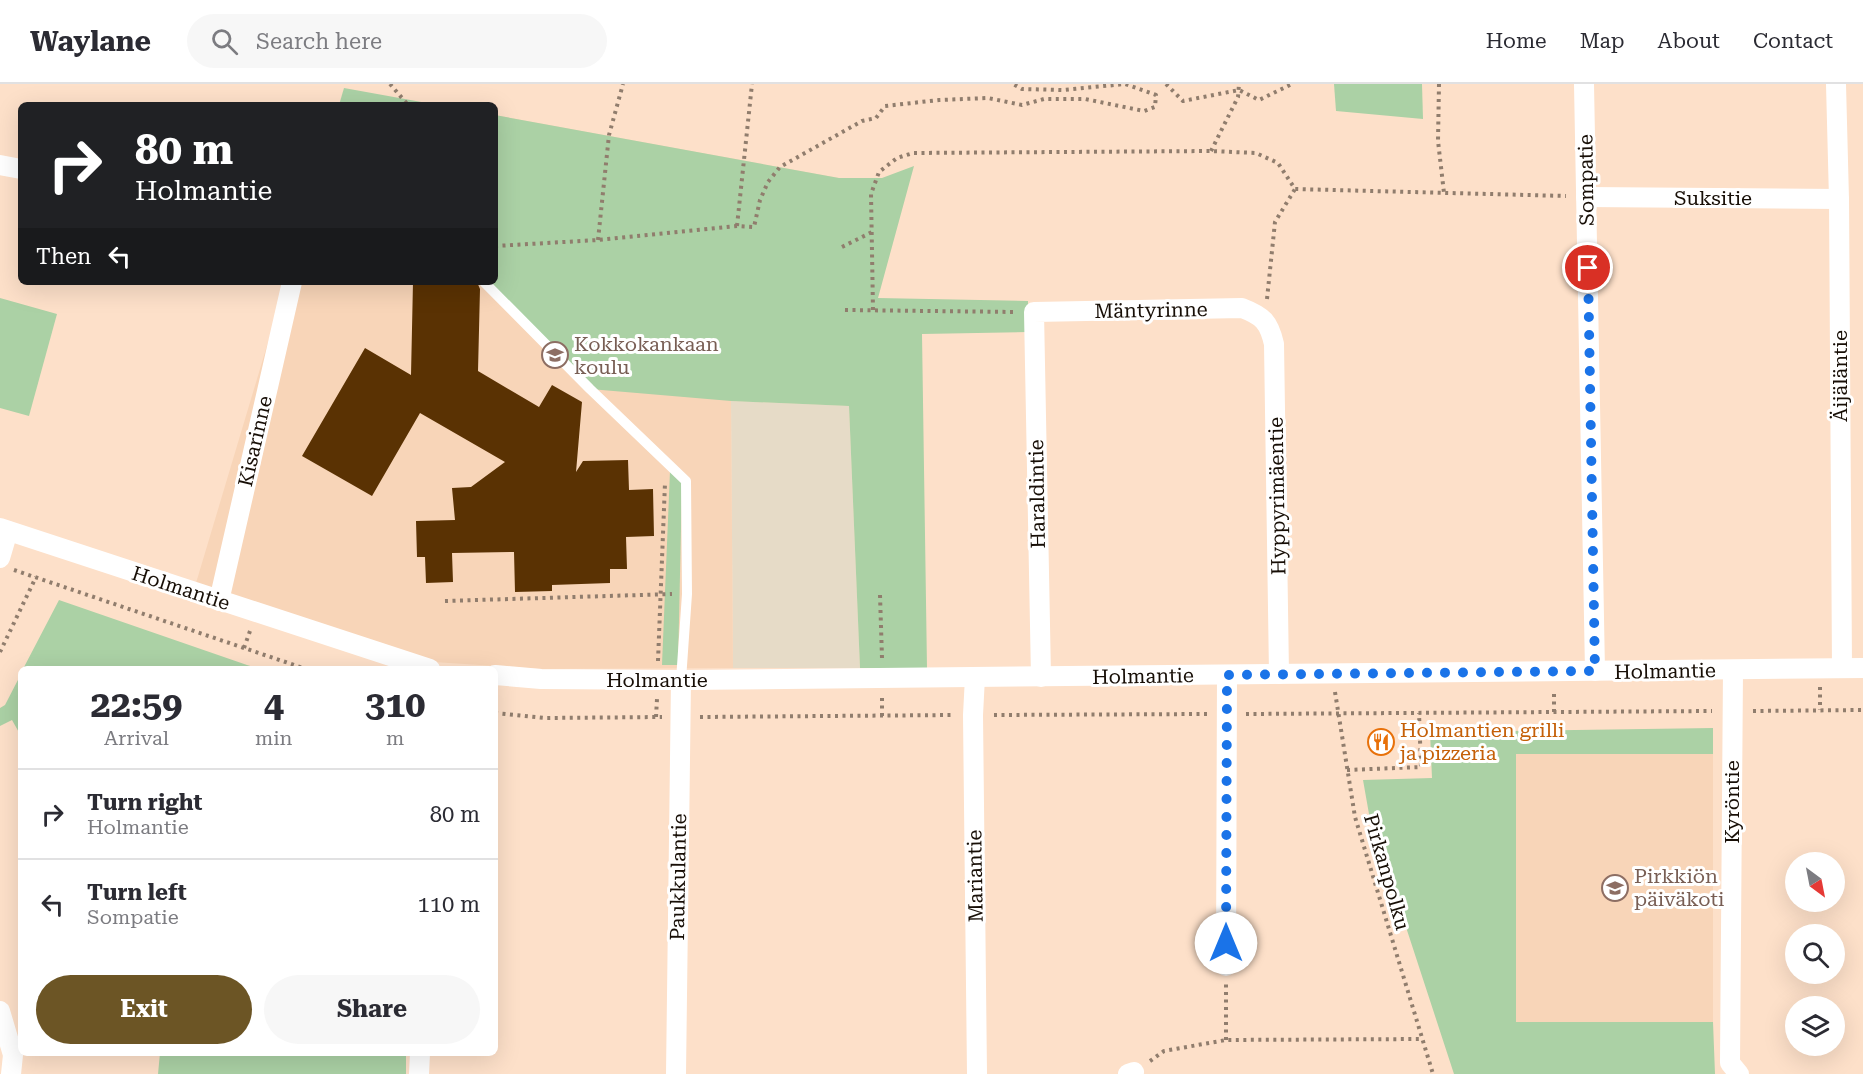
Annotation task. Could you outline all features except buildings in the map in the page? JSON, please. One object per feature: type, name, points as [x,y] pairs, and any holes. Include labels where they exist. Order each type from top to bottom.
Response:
[{"type":"street","name":"Sompatie","points":[[1584,84],[1595,671]]},
{"type":"street","name":"Äijäläntie","points":[[1836,84],[1839,199],[1842,668]]},
{"type":"street","points":[[0,165],[18,168]]},
{"type":"street","name":"Suksitie","points":[[1586,196],[1839,199]]},
{"type":"street","name":"Kisarinne","points":[[219,601],[291,285]]},
{"type":"street","name":"Mäntyrinne","points":[[1034,312],[1242,308],[1257,314],[1265,321]]},
{"type":"street","name":"Haraldintie","points":[[1034,312],[1041,676]]},
{"type":"street","name":"Hyppyrimäentie","points":[[1265,321],[1271,330],[1274,344],[1279,674]]},
{"type":"street","points":[[4,530],[4,563]]},
{"type":"street","name":"Holmantie","points":[[4,530],[421,666]]},
{"type":"street","name":"Holmantie","points":[[498,675],[541,679],[681,680],[1863,668]]},
{"type":"street","name":"Kyröntie","points":[[1733,670],[1730,1063],[1739,1074]]},
{"type":"street","points":[[1226,966],[1227,675]]},
{"type":"street","name":"Mariantie","points":[[975,677],[973,715],[977,1074]]},
{"type":"street","name":"Paukkulantie","points":[[676,1074],[681,680]]},
{"type":"street","points":[[0,1011],[13,1055],[11,1074]]},
{"type":"street","points":[[419,1074],[420,1056]]},
{"type":"lane","points":[[487,285],[686,481],[687,594],[681,680]]},
{"type":"path","points":[[390,84],[405,102]]},
{"type":"path","points":[[598,240],[609,135],[623,84]]},
{"type":"path","points":[[737,226],[752,84]]},
{"type":"path","points":[[498,246],[598,240],[737,226],[754,227],[760,200],[768,182],[780,167],[862,121],[876,118],[885,106],[939,100],[988,98],[1022,105],[1044,99],[1085,99],[1144,111],[1155,107],[1156,95],[1125,84],[1063,90],[1022,89],[1013,84]]},
{"type":"path","points":[[1166,84],[1183,101],[1239,90],[1259,100],[1292,84]]},
{"type":"path","points":[[1211,151],[1238,97],[1239,84]]},
{"type":"path","points":[[1438,84],[1438,141],[1444,193]]},
{"type":"path","points":[[873,310],[871,194],[879,172],[897,158],[913,153],[1211,151],[1256,153],[1278,163],[1295,189]]},
{"type":"path","points":[[1295,189],[1586,196]]},
{"type":"path","points":[[1265,321],[1275,222],[1295,189]]},
{"type":"path","points":[[842,247],[872,232]]},
{"type":"path","points":[[845,310],[1034,312]]},
{"type":"path","points":[[656,717],[666,461]]},
{"type":"path","points":[[4,563],[36,577],[297,666]]},
{"type":"path","points":[[0,652],[36,577]]},
{"type":"path","points":[[445,601],[687,594]]},
{"type":"path","points":[[880,595],[883,678]]},
{"type":"path","name":"Pirkanpolku","points":[[1332,674],[1355,817],[1432,1074]]},
{"type":"path","points":[[498,713],[545,718],[1863,710]]},
{"type":"path","points":[[1347,770],[1421,767],[1419,713]]},
{"type":"path","points":[[1226,966],[1226,1040]]},
{"type":"path","points":[[1131,1073],[1164,1051],[1226,1040],[1421,1039]]},
{"type":"shaded area","name":"Kokkokankaan koulu","points":[[498,116],[839,178],[731,401],[733,668],[543,669],[434,662],[196,583],[285,285],[498,285]]},
{"type":"shaded area","points":[[731,401],[849,406],[860,668],[733,668]]},
{"type":"shaded area","name":"Pirkkiön päiväkoti","points":[[1516,754],[1713,754],[1713,1022],[1516,1022]]},
{"type":"green space","points":[[1334,84],[1422,84],[1423,119],[1336,111]]},
{"type":"green space","points":[[344,88],[421,102],[340,102]]},
{"type":"green space","points":[[498,116],[839,178],[882,178],[914,166],[878,298],[1028,301],[1028,332],[922,334],[927,668],[860,668],[849,406],[731,401],[590,389],[487,285],[498,285]]},
{"type":"green space","points":[[0,298],[57,314],[29,416],[0,408]]},
{"type":"green space","points":[[670,471],[682,483],[678,665],[662,665]]},
{"type":"green space","points":[[59,600],[250,666],[25,666]]},
{"type":"green space","points":[[18,680],[18,731],[12,720],[0,726],[0,708],[5,705]]},
{"type":"green space","points":[[1713,728],[1713,754],[1516,754],[1516,1022],[1713,1022],[1715,1074],[1454,1074],[1369,814],[1363,780],[1432,778],[1430,732]]},
{"type":"green space","points":[[160,1056],[406,1056],[406,1074],[158,1074]]},
{"type":"place","name":"Kokkokankaan koulu","points":[[555,355]]},
{"type":"place","name":"Holmantien grilli ja pizzeria","points":[[1381,742]]},
{"type":"place","name":"Pirkkiön päiväkoti","points":[[1615,888]]},
{"type":"route","points":[[1226,943],[1227,675],[1595,671],[1588,268]]}]
